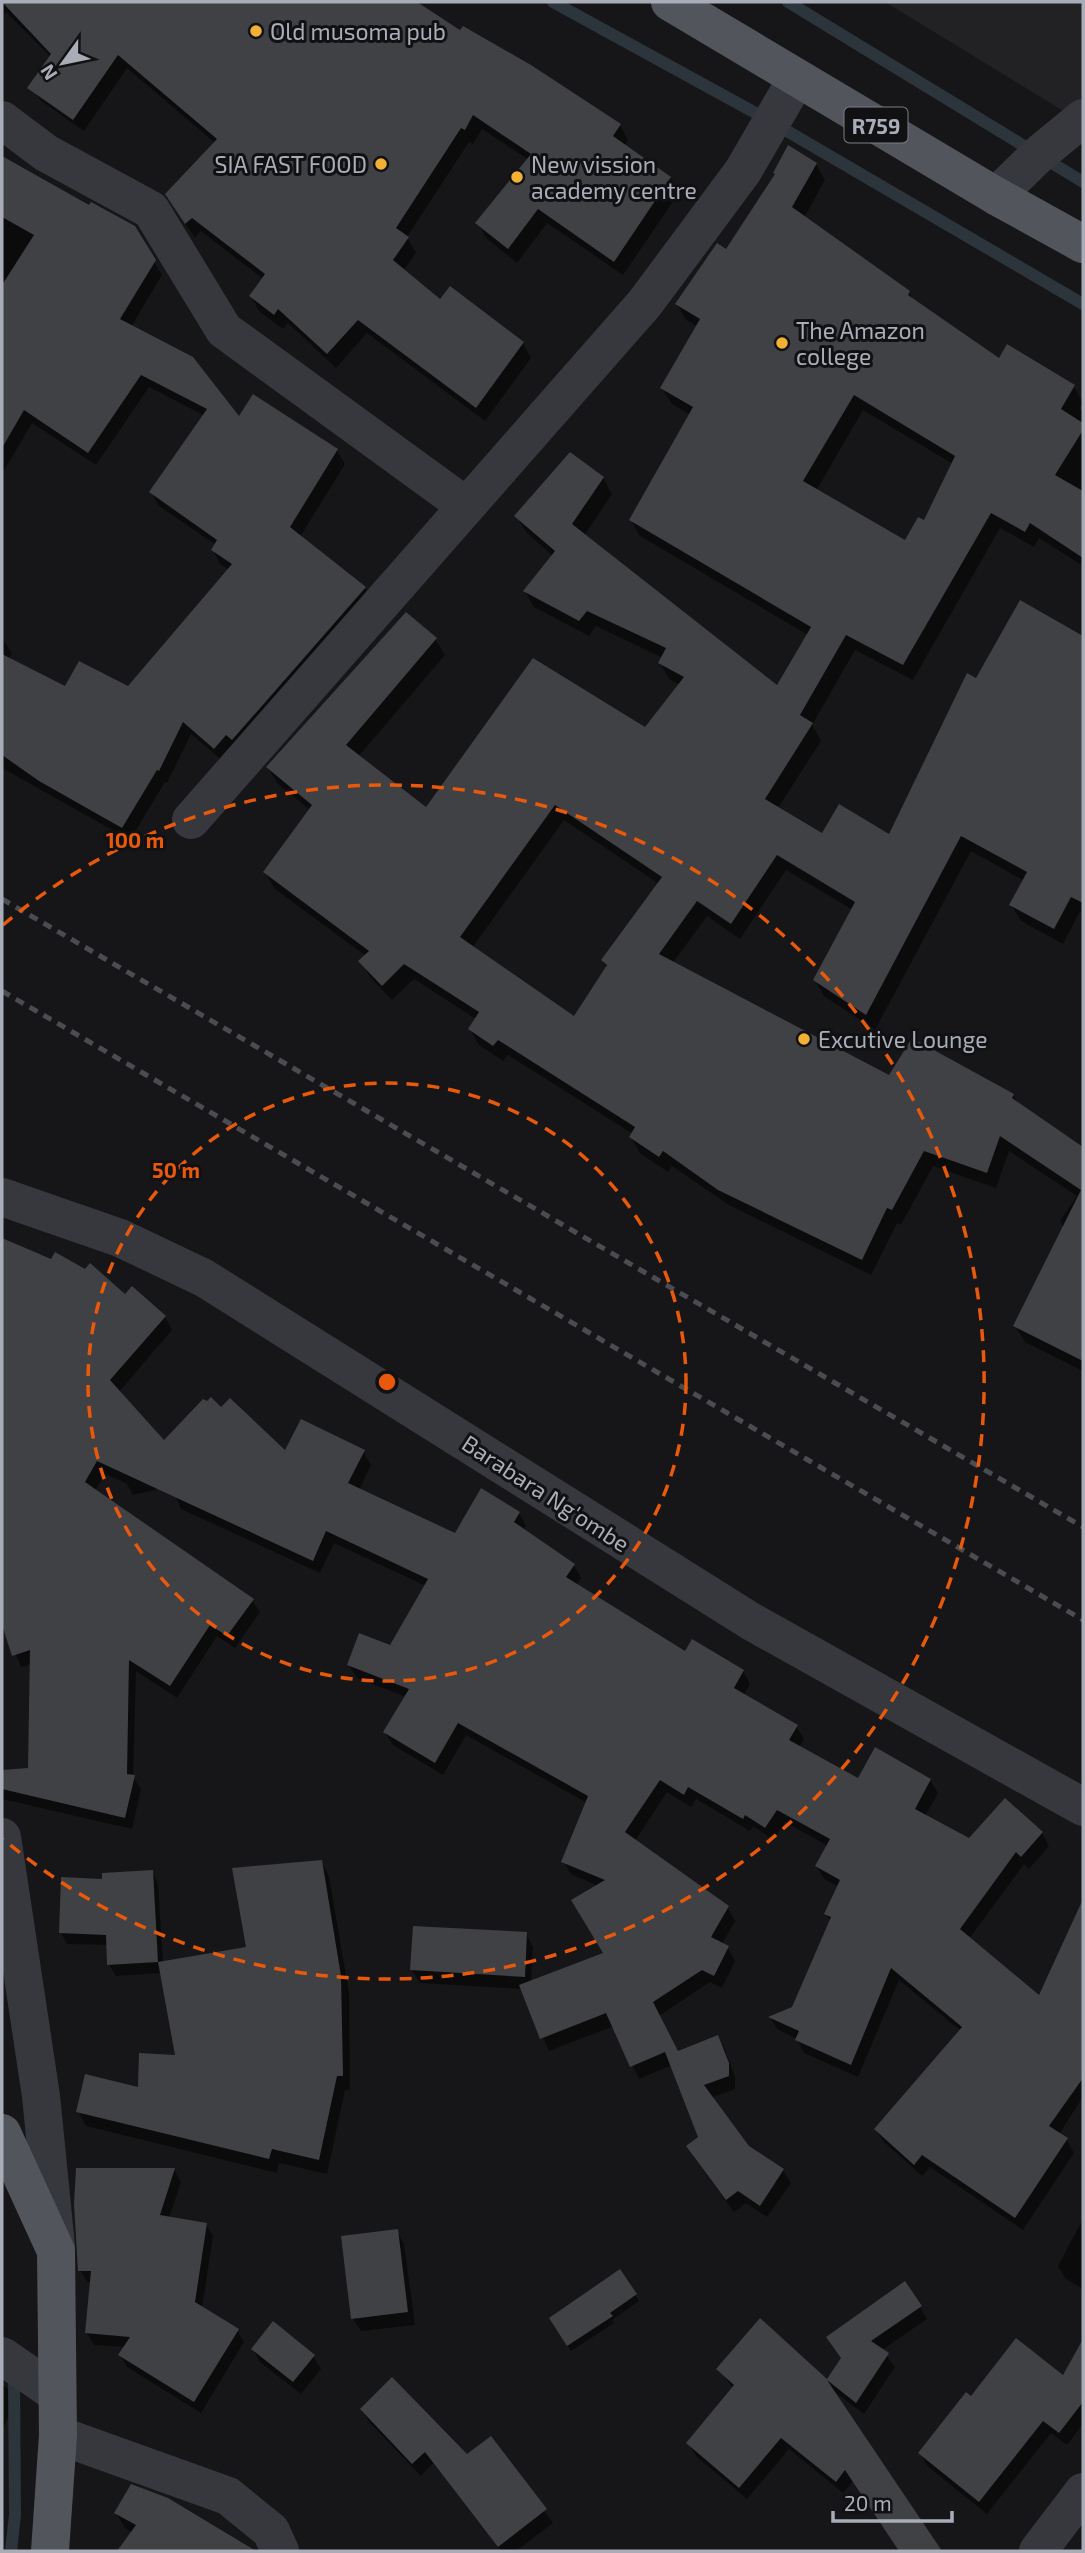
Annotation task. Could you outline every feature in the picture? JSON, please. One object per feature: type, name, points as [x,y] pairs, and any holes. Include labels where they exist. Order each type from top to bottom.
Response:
[{"type":"main road","name":"R759","points":[[670,2],[996,196],[1083,244]]},
{"type":"main road","points":[[2,2133],[56,2251],[58,2435],[50,2551]]},
{"type":"street","points":[[191,820],[645,303],[743,171],[797,78]]},
{"type":"street","points":[[996,196],[1038,155],[1083,118]]},
{"type":"street","points":[[2,121],[46,153],[151,210],[224,330],[466,506]]},
{"type":"street","name":"Barabara Ng'ombe","points":[[2,1197],[120,1238],[204,1278],[752,1622],[1083,1807]]},
{"type":"street","points":[[2,1837],[41,2096],[56,2251]]},
{"type":"street","points":[[2,2356],[57,2394]]},
{"type":"street","points":[[58,2435],[228,2496],[271,2530],[280,2551]]},
{"type":"street","points":[[1038,2551],[1083,2492]]},
{"type":"shaded area","points":[[885,2],[1083,2],[1083,123]]},
{"type":"building","points":[[2,2],[417,2],[460,30],[463,26],[531,65],[621,124],[613,136],[671,177],[614,262],[538,209],[508,249],[475,223],[531,154],[473,115],[465,130],[461,128],[396,228],[409,237],[393,260],[440,299],[450,286],[524,342],[476,408],[358,320],[327,354],[278,309],[274,315],[249,296],[265,274],[192,218],[185,224],[165,194],[217,139],[118,55],[73,120],[27,88],[51,54]]},
{"type":"building","points":[[788,145],[817,163],[792,207],[910,291],[908,295],[999,358],[1007,344],[1075,385],[1061,409],[1083,423],[1083,430],[1055,475],[1083,491],[1083,558],[1030,523],[1025,532],[991,513],[903,665],[846,635],[800,715],[813,723],[765,799],[822,833],[839,804],[889,834],[967,673],[976,678],[1020,600],[1083,636],[1083,903],[1071,897],[1054,929],[1009,905],[1027,872],[961,836],[866,1015],[813,980],[855,902],[777,855],[731,924],[697,901],[659,954],[889,1075],[912,1038],[1014,1094],[1012,1098],[1083,1147],[1083,1361],[1013,1326],[1081,1190],[1000,1136],[987,1173],[924,1151],[892,1210],[887,1208],[862,1260],[718,1190],[663,1151],[659,1157],[629,1137],[635,1127],[498,1040],[493,1046],[468,1029],[479,1012],[404,964],[382,986],[358,961],[369,951],[263,872],[312,805],[266,767],[406,612],[437,638],[346,745],[426,807],[533,658],[645,727],[684,677],[658,663],[666,648],[587,611],[579,621],[523,591],[555,551],[514,516],[570,452],[604,477],[572,524],[777,685],[811,627],[629,520],[693,407],[660,388],[700,319],[675,304],[717,243],[726,249],[775,174],[773,173]],"holes":[[[854,395],[955,456],[924,520],[918,517],[905,540],[803,481]],[[555,805],[662,877],[601,960],[607,965],[574,1016],[460,937]]]},
{"type":"building","points":[[2,156],[89,205],[91,202],[135,226],[156,260],[120,319],[193,357],[239,416],[253,394],[338,449],[290,527],[366,587],[232,740],[226,735],[214,749],[183,722],[159,771],[157,770],[122,828],[39,781],[2,755],[2,654],[65,686],[79,661],[128,686],[232,564],[211,550],[217,540],[149,492],[207,409],[141,375],[88,453],[24,410],[2,448],[2,285],[34,235],[2,217]]},
{"type":"building","points":[[2,1238],[51,1259],[55,1252],[85,1269],[90,1263],[125,1294],[132,1286],[166,1316],[110,1380],[164,1440],[203,1399],[207,1401],[211,1397],[221,1407],[230,1398],[285,1450],[301,1419],[365,1450],[348,1483],[455,1533],[481,1488],[520,1512],[514,1522],[575,1564],[566,1577],[685,1651],[692,1639],[744,1670],[734,1688],[798,1725],[789,1740],[858,1778],[875,1747],[931,1779],[915,1809],[969,1838],[1005,1798],[1043,1832],[1021,1857],[1016,1852],[960,1929],[1039,1995],[1083,1899],[1083,2078],[1049,2126],[1068,2138],[1015,2218],[922,2155],[914,2165],[874,2129],[962,2027],[891,1968],[851,2065],[795,2040],[799,2031],[768,2017],[792,2007],[831,1917],[824,1914],[840,1880],[815,1866],[830,1839],[777,1810],[765,1828],[745,1815],[743,1819],[688,1787],[684,1795],[660,1780],[625,1832],[729,1906],[711,1937],[729,1946],[714,1976],[702,1970],[653,2002],[678,2051],[718,2035],[729,2063],[729,2076],[704,2085],[749,2146],[784,2169],[760,2206],[738,2191],[726,2200],[686,2146],[698,2137],[665,2052],[630,2067],[606,2013],[540,2039],[519,1985],[603,1953],[571,1900],[605,1880],[561,1862],[588,1796],[458,1723],[435,1763],[383,1732],[409,1689],[347,1665],[359,1633],[390,1645],[428,1579],[326,1531],[313,1561],[97,1461],[85,1482],[254,1599],[227,1636],[210,1625],[170,1686],[129,1660],[127,1774],[135,1775],[125,1818],[2,1789],[2,1770],[28,1768],[30,1650],[12,1656],[2,1625]]},
{"type":"building","points":[[322,1860],[341,1976],[343,2076],[337,2076],[319,2160],[272,2149],[269,2159],[76,2112],[85,2074],[138,2087],[139,2053],[175,2055],[158,1962],[246,1947],[232,1868]]},
{"type":"building","points":[[153,1870],[158,1962],[107,1965],[106,1935],[59,1933],[61,1877],[102,1879],[102,1873]]},
{"type":"building","points":[[413,1926],[527,1932],[525,1977],[410,1970]]},
{"type":"building","points":[[76,2168],[175,2168],[160,2215],[207,2223],[195,2302],[239,2329],[194,2402],[118,2355],[130,2337],[85,2333],[91,2271],[78,2271],[74,2204]]},
{"type":"building","points":[[398,2229],[408,2312],[351,2319],[341,2236]]},
{"type":"building","points":[[620,2269],[637,2294],[610,2313],[613,2316],[567,2346],[549,2318]]},
{"type":"building","points":[[905,2281],[922,2306],[871,2341],[889,2353],[856,2403],[827,2380],[942,2551],[899,2551],[845,2470],[836,2482],[781,2438],[739,2488],[686,2443],[734,2385],[716,2369],[760,2318],[827,2379],[841,2358],[826,2337]]},
{"type":"building","points":[[273,2321],[315,2355],[293,2382],[251,2349]]},
{"type":"building","points":[[1016,2338],[1063,2375],[1083,2339],[1083,2402],[1059,2433],[1043,2421],[979,2502],[918,2453],[966,2392],[971,2396]]},
{"type":"building","points":[[392,2377],[467,2454],[491,2436],[547,2509],[498,2547],[425,2452],[412,2464],[360,2409]]},
{"type":"building","points":[[131,2484],[168,2498],[256,2551],[117,2551],[136,2525],[114,2513]]},
{"type":"waterway","points":[[553,2],[770,121],[1083,304]]},
{"type":"waterway","points":[[788,2],[1083,182]]},
{"type":"waterway","points":[[11,2551],[15,2515],[14,2374]]},
{"type":"railway","points":[[2,899],[1083,1527]]},
{"type":"railway","points":[[2,991],[1083,1620]]},
{"type":"place","name":"Old musoma pub","points":[[256,31]]},
{"type":"place","name":"SIA FAST FOOD","points":[[381,164]]},
{"type":"place","name":"New vission academy centre","points":[[517,177]]},
{"type":"place","name":"The Amazon college","points":[[782,343]]},
{"type":"place","name":"Excutive Lounge","points":[[804,1039]]}]
